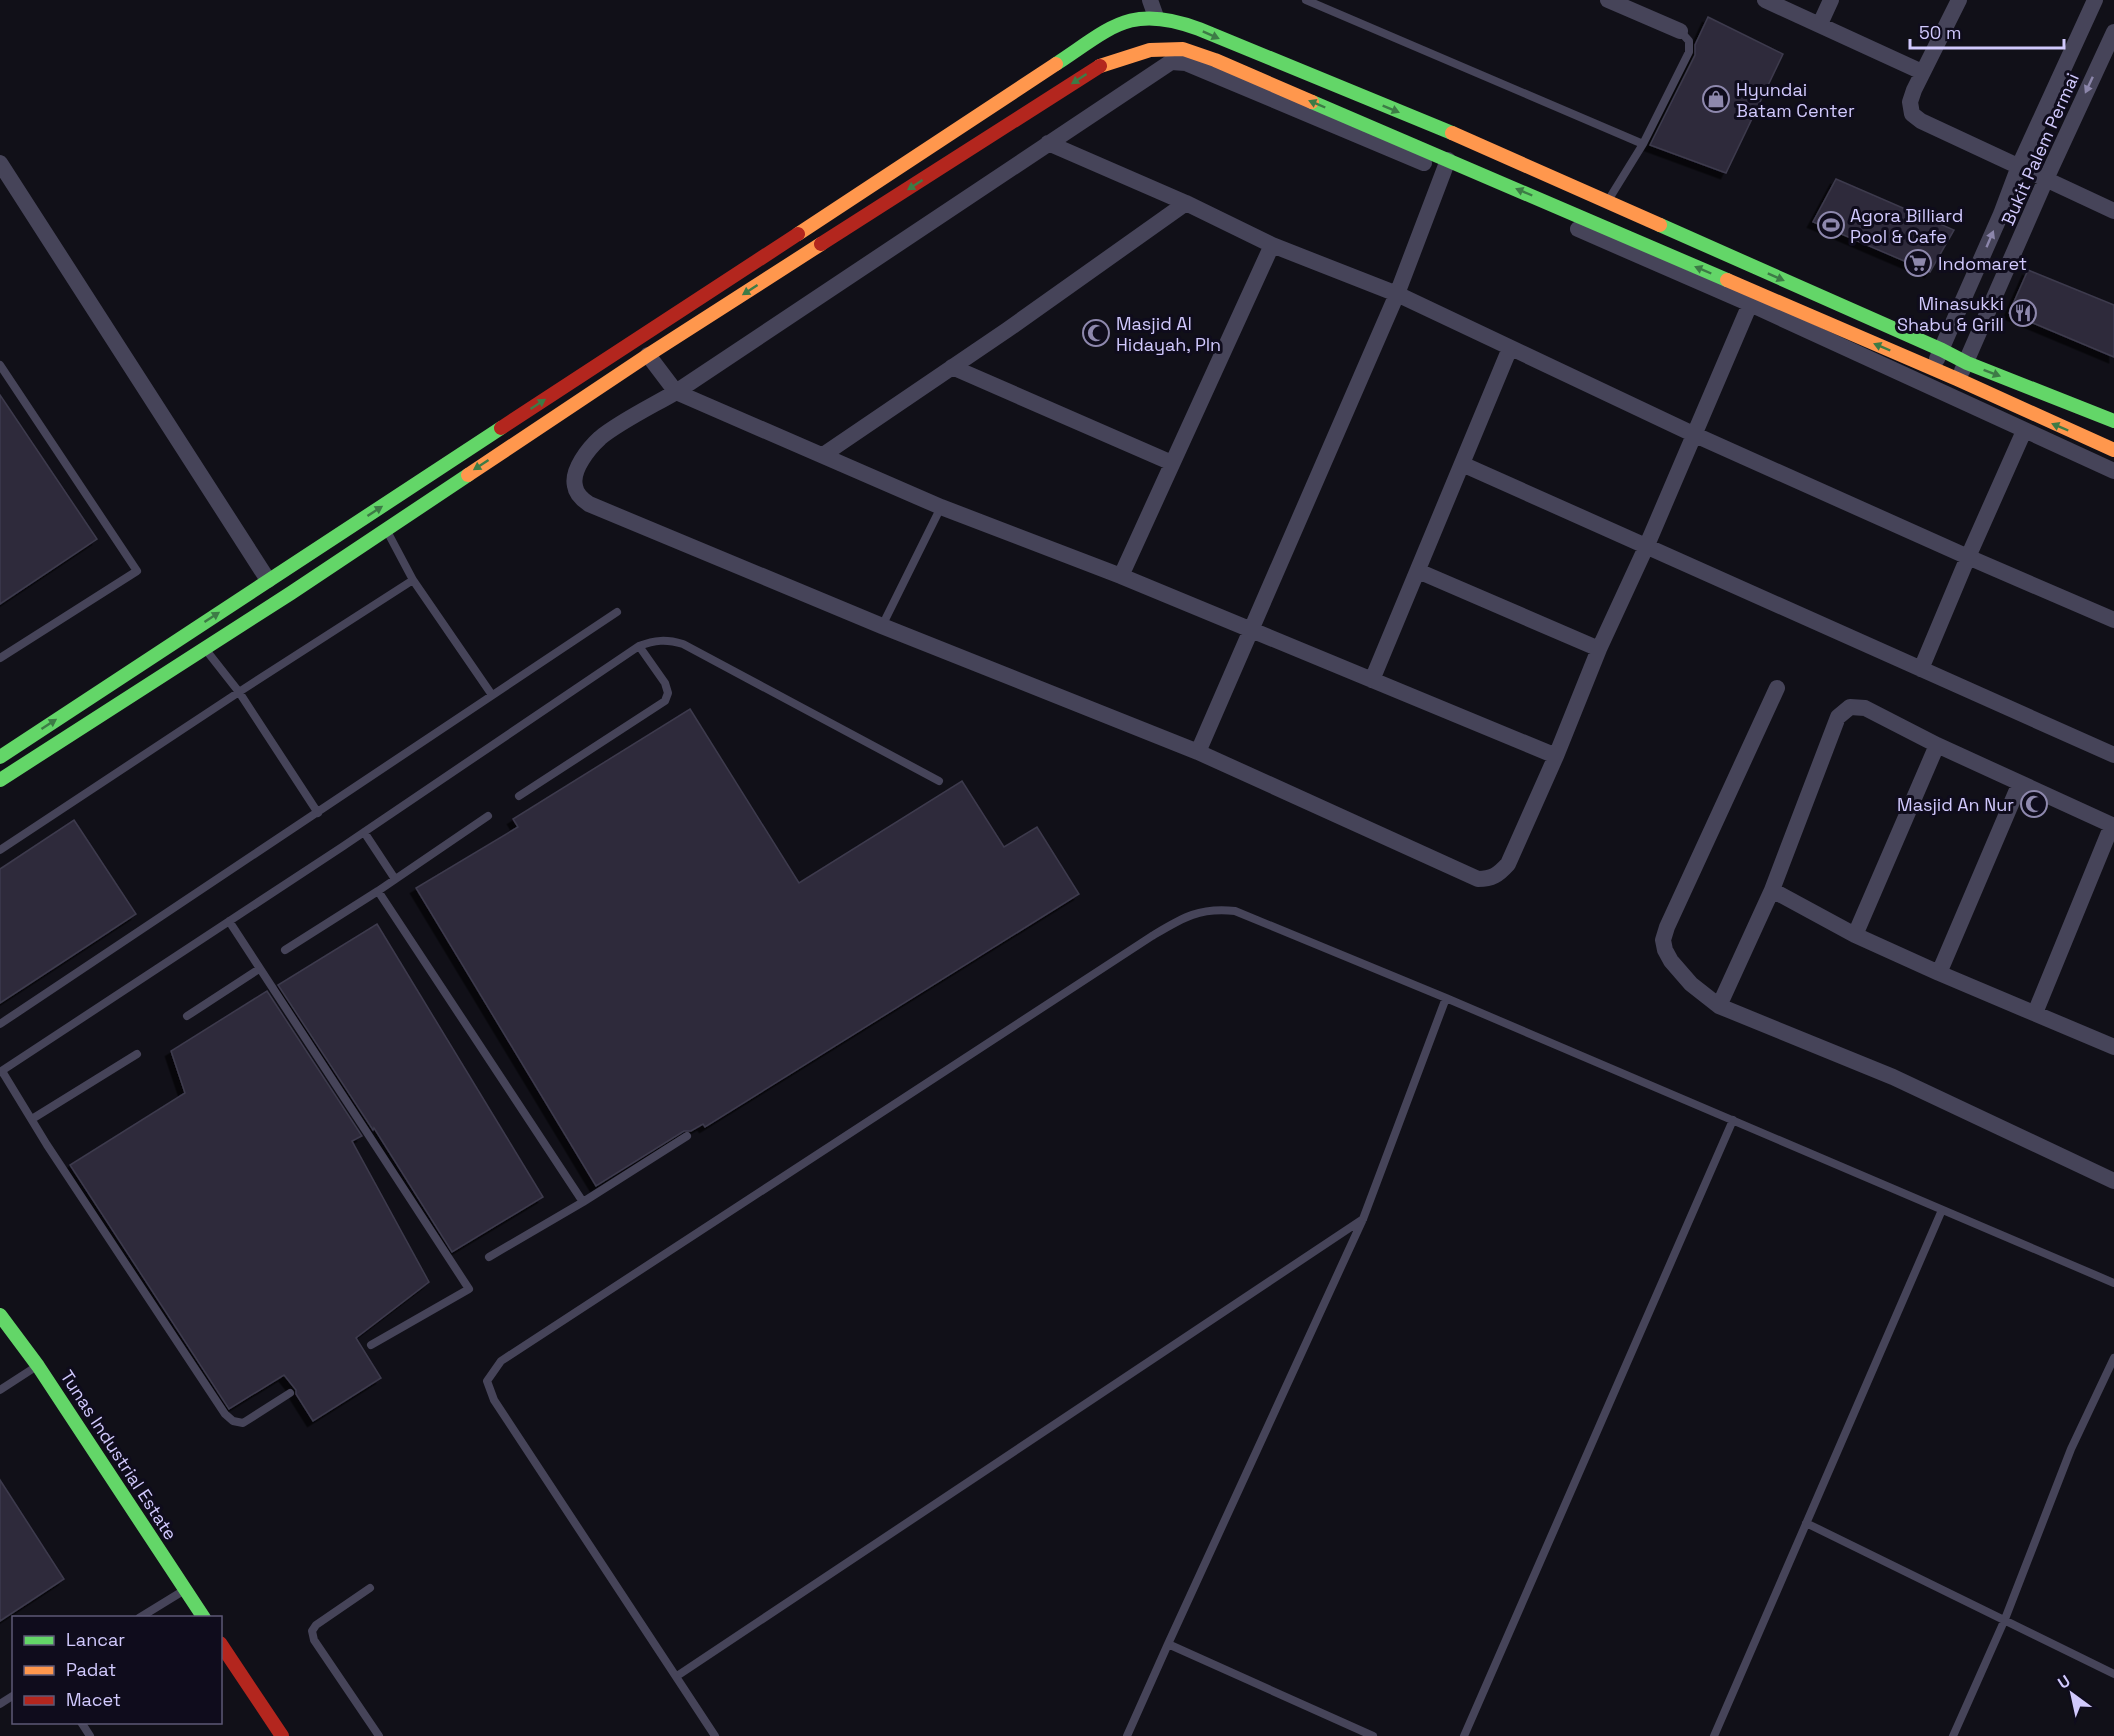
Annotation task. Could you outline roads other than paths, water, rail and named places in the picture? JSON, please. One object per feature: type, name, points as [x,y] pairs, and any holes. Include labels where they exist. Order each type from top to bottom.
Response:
[{"type":"main road","points":[[0,757],[1117,24],[1133,18],[1156,16],[1173,18],[1461,137],[1967,363],[2114,421]]},
{"type":"main road","points":[[0,780],[291,593],[648,355],[1095,68],[1131,54],[1149,51],[1182,49],[1198,53],[1446,165],[1957,379],[2032,415],[2114,450]]},
{"type":"main road","points":[[759,259],[770,277]]},
{"type":"main road","name":"Tunas Industrial Estate","points":[[0,1315],[38,1366],[203,1616]]},
{"type":"main road","points":[[222,1646],[282,1736]]},
{"type":"street","points":[[1150,0],[1156,16]]},
{"type":"street","points":[[1608,0],[1680,31]]},
{"type":"street","points":[[1765,0],[1922,72]]},
{"type":"street","points":[[1820,24],[1831,0]]},
{"type":"street","points":[[1959,0],[1911,96],[1912,114],[1921,121],[2114,211]]},
{"type":"street","name":"Bukit Palem Permai","points":[[1932,369],[2001,214],[2019,166],[2095,0]]},
{"type":"street","name":"Bukit Palem Permai","points":[[1957,379],[1967,363],[2046,179],[2114,32]]},
{"type":"street","points":[[1750,304],[1508,864],[1494,878],[1478,879],[1198,752],[882,626],[589,504],[582,499],[574,486],[581,463],[600,438],[676,392],[1171,62],[1186,63],[1446,165],[1750,304],[2024,431],[2114,471]]},
{"type":"street","points":[[1048,143],[1186,203],[1272,245],[1397,294],[1693,434],[2114,620]]},
{"type":"street","points":[[0,163],[268,580]]},
{"type":"street","points":[[1198,752],[1397,294],[1446,165]]},
{"type":"street","points":[[823,455],[1186,203]]},
{"type":"street","points":[[1121,576],[1272,245]]},
{"type":"street","points":[[1372,680],[1510,348]]},
{"type":"street","points":[[648,355],[676,392],[941,507],[1121,576],[1556,756]]},
{"type":"street","points":[[952,367],[1172,463]]},
{"type":"street","points":[[1921,669],[2024,431]]},
{"type":"street","points":[[1462,464],[2114,755]]},
{"type":"street","points":[[1418,571],[1599,649]]},
{"type":"street","points":[[1777,688],[1667,927],[1663,940],[1665,950],[1679,972],[1719,1006],[1893,1077],[2114,1181]]},
{"type":"street","points":[[1719,1006],[1772,890],[1838,717],[1850,707],[1865,708],[1937,745],[2113,825],[2035,1013]]},
{"type":"street","points":[[1855,935],[1937,745]]},
{"type":"street","points":[[1938,974],[2020,783]]},
{"type":"street","points":[[1772,890],[1855,935],[1938,974],[2114,1047]]},
{"type":"lane","points":[[1306,0],[1643,144]]},
{"type":"lane","points":[[1607,202],[1643,144],[1689,52],[1689,41],[1680,31]]},
{"type":"lane","points":[[0,365],[137,572],[0,658]]},
{"type":"lane","points":[[2024,431],[2032,415]]},
{"type":"lane","points":[[882,626],[941,507]]},
{"type":"lane","points":[[386,528],[413,580],[492,695]]},
{"type":"lane","points":[[0,850],[413,580]]},
{"type":"lane","points":[[0,1024],[617,612]]},
{"type":"lane","points":[[290,1393],[247,1421],[238,1423],[227,1418],[1,1072],[364,832],[639,646],[662,640],[683,645],[939,781]]},
{"type":"lane","points":[[519,796],[663,704],[668,693],[665,683],[639,646]]},
{"type":"lane","points":[[204,647],[239,692],[318,813]]},
{"type":"lane","points":[[285,950],[378,891],[488,816]]},
{"type":"lane","points":[[364,832],[395,879]]},
{"type":"lane","points":[[378,891],[583,1202]]},
{"type":"lane","points":[[715,1736],[494,1400],[487,1381],[501,1361],[1142,943],[1182,918],[1197,912],[1218,909],[1235,911],[1446,998],[2114,1283]]},
{"type":"lane","points":[[229,921],[469,1289],[371,1345]]},
{"type":"lane","points":[[188,1017],[259,969]]},
{"type":"lane","points":[[1126,1736],[1363,1219],[1446,998]]},
{"type":"lane","points":[[32,1119],[137,1054]]},
{"type":"lane","points":[[1464,1736],[1733,1120]]},
{"type":"lane","points":[[489,1257],[583,1202],[687,1136]]},
{"type":"lane","points":[[1714,1736],[1942,1209]]},
{"type":"lane","points":[[677,1676],[1363,1219]]},
{"type":"lane","points":[[1953,1736],[2005,1619],[2071,1449],[2114,1358]]},
{"type":"lane","points":[[0,1390],[38,1366]]},
{"type":"lane","points":[[1806,1523],[2114,1674]]},
{"type":"lane","points":[[370,1588],[316,1624],[312,1631],[314,1640],[379,1736]]},
{"type":"lane","points":[[141,1616],[185,1590]]},
{"type":"lane","points":[[1168,1644],[1373,1736]]},
{"type":"place","name":"Hyundai Batam Center","points":[[1716,99]]},
{"type":"place","name":"Agora Billiard Pool & Cafe","points":[[1831,225]]},
{"type":"place","name":"Indomaret","points":[[1918,263]]},
{"type":"place","name":"Minasukki Shabu & Grill","points":[[2023,313]]},
{"type":"place","name":"Masjid Al Hidayah, Pln","points":[[1096,333]]},
{"type":"place","name":"Masjid An Nur","points":[[2034,804]]}]
